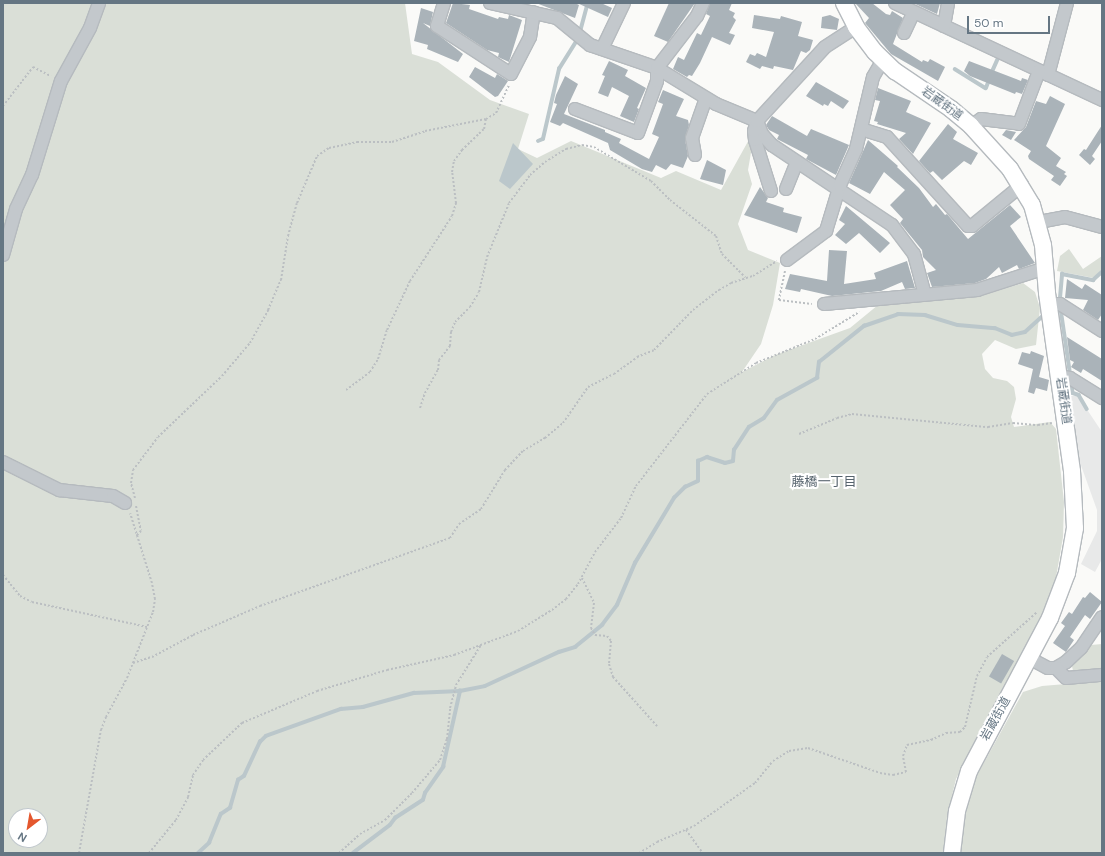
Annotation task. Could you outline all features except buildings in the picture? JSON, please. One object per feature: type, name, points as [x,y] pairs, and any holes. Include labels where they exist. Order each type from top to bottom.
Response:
[{"type":"main road","name":"岩蔵街道","points":[[844,3],[856,27],[883,60],[971,126],[1022,185],[1039,222],[1074,481],[1074,537],[1067,573],[1056,605],[966,778],[957,811],[952,853]]},
{"type":"street","points":[[3,255],[16,209],[32,175],[61,81],[90,28],[98,3]]},
{"type":"street","points":[[444,3],[437,26],[511,74],[530,37],[539,9]]},
{"type":"street","points":[[490,3],[539,9],[557,18],[583,40],[602,49],[657,68],[706,98],[757,121],[767,140],[797,162],[892,225],[903,246],[919,267],[925,295]]},
{"type":"street","points":[[602,49],[624,3]]},
{"type":"street","points":[[574,109],[638,133],[657,80],[657,68],[697,16],[703,3]]},
{"type":"street","points":[[895,3],[1102,100]]},
{"type":"street","points":[[944,26],[948,3]]},
{"type":"street","points":[[971,126],[981,119],[1019,124],[1043,73],[1067,3]]},
{"type":"street","points":[[904,33],[914,12]]},
{"type":"street","points":[[771,191],[755,140],[754,131],[757,121],[775,108],[824,46],[856,27]]},
{"type":"street","points":[[787,260],[810,238],[826,231],[839,189],[856,149],[873,77],[883,60]]},
{"type":"street","points":[[695,154],[692,138],[706,98]]},
{"type":"street","points":[[861,129],[887,137],[968,226],[972,226],[1022,185]]},
{"type":"street","points":[[786,189],[797,162]]},
{"type":"street","points":[[1039,222],[1065,217],[1102,227]]},
{"type":"street","points":[[824,304],[983,289],[1045,268]]},
{"type":"street","points":[[1049,304],[1060,304],[1102,331]]},
{"type":"street","points":[[1059,376],[1070,378],[1102,398]]},
{"type":"street","points":[[3,462],[59,490],[113,496],[125,503]]},
{"type":"street","points":[[1029,658],[1048,668],[1056,668],[1081,648],[1102,617]]},
{"type":"street","points":[[1056,668],[1066,678],[1102,675]]},
{"type":"path","points":[[3,106],[33,67],[61,81]]},
{"type":"path","points":[[138,535],[141,531],[131,483],[134,470],[158,437],[222,376],[250,343],[281,280],[288,236],[297,203],[317,156],[329,148],[357,142],[392,142],[425,132],[486,119],[496,113],[512,79],[511,74]]},
{"type":"path","points":[[346,390],[370,372],[378,359],[387,330],[410,281],[452,216],[456,203],[452,172],[454,161],[462,150],[484,129],[486,119]]},
{"type":"path","points":[[420,408],[428,386],[438,370],[438,360],[450,346],[451,332],[455,322],[470,307],[479,292],[487,257],[509,204],[530,175],[545,162],[566,148],[582,145],[594,147],[651,181],[670,200],[716,236],[722,254],[746,277]]},
{"type":"path","points":[[133,663],[152,657],[193,634],[260,606],[450,538],[459,524],[481,509],[505,470],[523,451],[545,438],[563,423],[588,387],[614,374],[637,357],[654,350],[702,302],[731,283],[753,276],[778,261],[787,260],[779,300],[800,304],[824,304]]},
{"type":"path","points":[[149,853],[176,820],[188,797],[193,775],[203,760],[242,723],[317,691],[388,670],[435,661],[518,631],[552,610],[566,599],[582,578],[595,552],[621,518],[636,486],[707,394],[756,363],[831,331],[866,308],[871,300]]},
{"type":"path","points":[[799,434],[837,418],[852,414],[988,427],[1013,423],[1038,425],[1058,422]]},
{"type":"path","points":[[79,853],[101,730],[148,628],[155,598],[138,535],[125,503]]},
{"type":"path","points":[[3,575],[20,596],[32,602],[148,628]]},
{"type":"path","points":[[582,578],[594,602],[591,628],[595,635],[607,636],[611,641],[609,664],[613,678],[657,726]]},
{"type":"path","points":[[640,853],[686,830],[755,783],[773,761],[789,751],[808,748],[880,773],[894,775],[906,772],[903,756],[907,745],[931,740],[946,733],[960,732],[965,727],[977,676],[987,657],[999,644],[1040,611]]},
{"type":"path","points":[[339,853],[360,834],[386,820],[412,793],[440,760],[447,739],[452,696],[456,685],[482,644]]},
{"type":"path","points":[[686,830],[703,853]]},
{"type":"shaded area","points":[[3,3],[405,3],[412,54],[438,62],[490,100],[529,114],[518,149],[537,158],[571,141],[661,178],[676,171],[721,190],[751,136],[753,141],[748,170],[752,184],[738,224],[748,250],[780,263],[773,305],[761,344],[742,372],[775,355],[850,328],[878,305],[984,295],[1023,283],[1035,292],[1040,308],[1036,345],[1016,349],[995,340],[982,354],[985,369],[993,378],[1007,381],[1014,387],[1016,399],[1011,417],[1014,427],[1050,422],[1056,429],[1064,502],[1063,537],[1055,583],[1048,605],[956,779],[947,817],[943,853],[3,853]]},
{"type":"shaded area","points":[[513,143],[533,164],[510,189],[499,181]]},
{"type":"shaded area","points":[[1069,249],[1083,269],[1102,256],[1102,269],[1094,278],[1057,271],[1060,256]]},
{"type":"shaded area","points":[[1070,396],[1078,396],[1102,432],[1102,559],[1095,572],[1081,564],[1097,531],[1097,510],[1078,457]]},
{"type":"shaded area","points":[[1102,644],[1102,669],[1073,671],[1072,666],[1091,645]]},
{"type":"shaded area","points":[[1102,681],[1102,853],[960,853],[962,826],[976,777],[1023,692],[1042,686]]},
{"type":"waterway","points":[[580,32],[588,3]]},
{"type":"waterway","points":[[538,141],[543,139],[559,69],[576,42]]},
{"type":"waterway","points":[[991,74],[999,56]]},
{"type":"waterway","points":[[955,69],[986,88],[989,80]]},
{"type":"waterway","points":[[1060,298],[1062,274],[1093,280],[1102,272]]},
{"type":"waterway","points":[[1061,309],[1070,371]]},
{"type":"waterway","points":[[198,853],[209,843],[221,814],[230,808],[238,780],[244,776],[260,742],[266,736],[341,709],[363,707],[414,693],[460,691],[485,686],[559,652],[575,647],[602,625],[617,605],[635,563],[674,498],[685,487],[698,481],[698,461],[707,457],[725,463],[733,461],[734,450],[749,427],[764,418],[777,400],[817,378],[819,362],[864,326],[898,314],[925,315],[958,325],[995,328],[1012,335],[1025,332],[1043,316]]},
{"type":"waterway","points":[[1072,386],[1073,393],[1079,395],[1087,409]]},
{"type":"waterway","points":[[353,853],[390,825],[395,818],[423,800],[425,793],[443,767],[460,691]]},
{"type":"district","name":"藤橋一丁目","points":[[824,482]]}]
